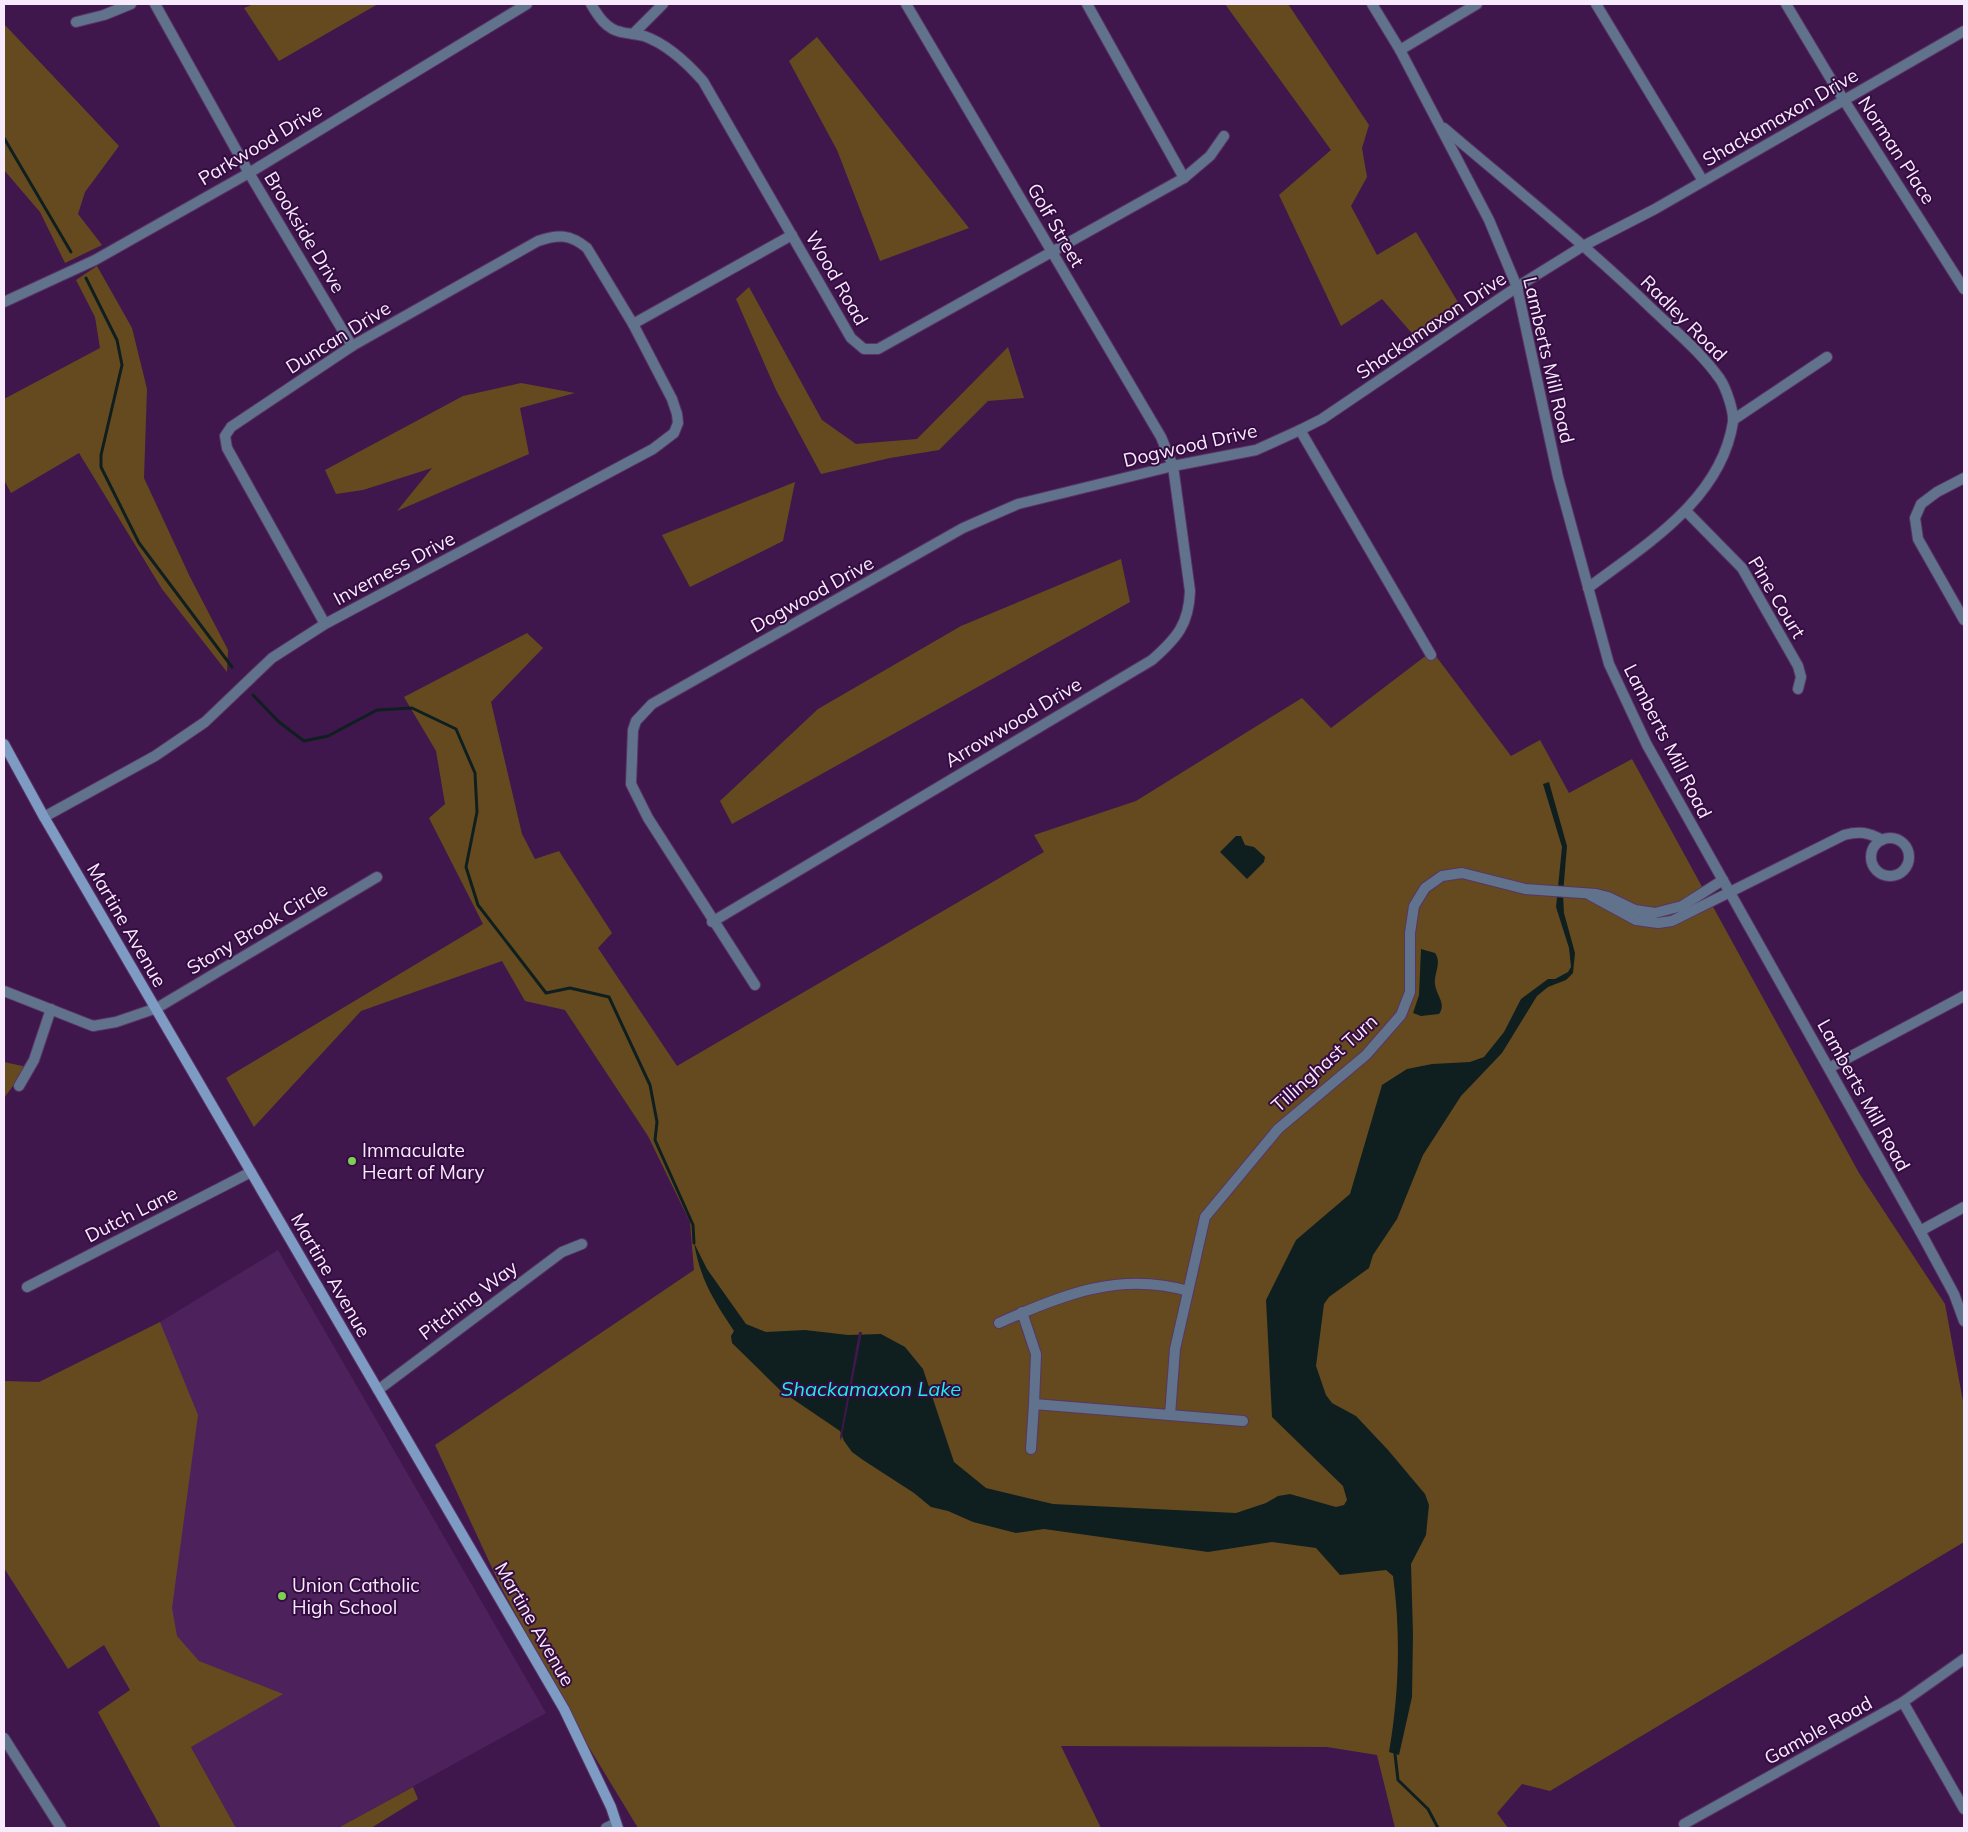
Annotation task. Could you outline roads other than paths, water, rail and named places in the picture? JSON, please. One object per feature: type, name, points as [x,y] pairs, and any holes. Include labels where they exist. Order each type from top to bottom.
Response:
[{"type":"main road","name":"Martine Avenue","points":[[4,744],[44,817],[564,1709],[611,1807],[617,1826]]},
{"type":"street","points":[[76,22],[104,15],[131,4]]},
{"type":"street","name":"Brookside Drive","points":[[155,4],[249,173],[352,346]]},
{"type":"street","name":"Parkwood Drive","points":[[4,302],[95,260],[249,173],[527,4]]},
{"type":"street","name":"Wood Road","points":[[591,4],[602,22],[611,29],[644,36],[654,41],[683,60],[703,81],[851,338],[864,349],[878,349],[1184,178],[1210,156],[1224,136]]},
{"type":"street","points":[[633,34],[664,4]]},
{"type":"street","name":"Golf Street","points":[[906,4],[1160,437],[1173,466]]},
{"type":"street","points":[[1087,4],[1184,178]]},
{"type":"street","name":"Lamberts Mill Road","points":[[1372,4],[1400,50],[1489,220],[1517,287],[1558,477],[1609,664],[1647,745],[1920,1231],[1954,1294],[1964,1321]]},
{"type":"street","points":[[1400,50],[1477,4]]},
{"type":"street","points":[[1596,4],[1703,181]]},
{"type":"street","name":"Norman Place","points":[[1786,4],[1844,100],[1964,289]]},
{"type":"street","name":"Shackamaxon Drive","points":[[1300,430],[1322,419],[1517,287],[1583,246],[1655,209],[1964,31]]},
{"type":"street","name":"Radley Road","points":[[1439,124],[1583,246],[1692,345],[1721,380],[1733,420]]},
{"type":"street","name":"Duncan Drive","points":[[325,624],[227,448],[225,436],[231,427],[352,346],[538,241],[558,235],[569,236],[586,248],[634,324]]},
{"type":"street","points":[[634,324],[792,235]]},
{"type":"street","name":"Inverness Drive","points":[[44,817],[155,756],[206,722],[272,658],[325,624],[666,441],[674,433],[678,423],[677,414],[672,399],[634,324]]},
{"type":"street","points":[[1588,588],[1686,511],[1710,479],[1727,443],[1733,420],[1827,357]]},
{"type":"street","points":[[1300,430],[1431,655]]},
{"type":"street","name":"Dogwood Drive","points":[[755,985],[712,922],[644,812],[631,784],[632,730],[644,710],[928,548],[990,516],[1026,502],[1173,466],[1256,450],[1300,430]]},
{"type":"street","name":"Arrowwood Drive","points":[[712,922],[1152,660],[1166,648],[1185,625],[1190,591],[1173,466]]},
{"type":"street","points":[[1964,478],[1937,492],[1921,504],[1915,518],[1918,540],[1964,620]]},
{"type":"street","name":"Pine Court","points":[[1686,511],[1742,568],[1798,666],[1801,678],[1798,689]]},
{"type":"street","name":"Tillinghast Turn","points":[[1585,892],[1615,911],[1636,920],[1658,924],[1681,918],[1729,891],[1844,835],[1856,832],[1870,833],[1882,840]]},
{"type":"street","name":"Tillinghast Turn","points":[[1170,1415],[1175,1350],[1203,1222],[1210,1209],[1278,1129],[1366,1055],[1401,1015],[1410,992],[1410,933],[1414,906],[1425,888],[1442,876],[1462,873],[1525,889],[1585,892],[1608,897],[1635,910],[1655,913],[1682,906],[1722,880]]},
{"type":"street","name":"Stony Brook Circle","points":[[4,991],[93,1026],[116,1022],[155,1008],[376,877]]},
{"type":"street","points":[[1829,1068],[1964,996]]},
{"type":"street","points":[[19,1086],[37,1053],[50,1009]]},
{"type":"street","name":"Dutch Lane","points":[[27,1287],[251,1172]]},
{"type":"street","points":[[1920,1231],[1964,1207]]},
{"type":"street","name":"Pitching Way","points":[[378,1390],[562,1252],[582,1244]]},
{"type":"street","points":[[1000,1323],[1051,1301],[1114,1283],[1152,1283],[1188,1291]]},
{"type":"street","points":[[1022,1312],[1036,1354],[1031,1449]]},
{"type":"street","points":[[1034,1404],[1244,1421]]},
{"type":"street","name":"Gamble Road","points":[[1684,1824],[1903,1702],[1964,1659]]},
{"type":"street","points":[[1903,1702],[1964,1810]]},
{"type":"street","points":[[4,1738],[61,1828]]},
{"type":"street","points":[[606,1828],[617,1826]]},
{"type":"water","name":"Shackamaxon Lake","points":[[1549,782],[1567,846],[1563,894],[1564,913],[1575,953],[1573,973],[1566,980],[1548,987],[1537,996],[1502,1053],[1461,1096],[1423,1155],[1397,1219],[1373,1255],[1369,1268],[1329,1297],[1324,1304],[1316,1366],[1326,1395],[1332,1403],[1356,1416],[1388,1450],[1425,1494],[1429,1505],[1426,1535],[1411,1564],[1412,1697],[1399,1755],[1389,1752],[1397,1686],[1398,1642],[1393,1576],[1386,1570],[1340,1575],[1316,1548],[1272,1542],[1208,1552],[1044,1529],[1016,1533],[973,1522],[948,1511],[931,1507],[914,1493],[852,1452],[840,1431],[781,1391],[732,1343],[731,1336],[734,1331],[704,1279],[694,1243],[707,1269],[746,1324],[766,1332],[805,1330],[848,1335],[881,1334],[905,1347],[923,1369],[954,1462],[986,1488],[1053,1504],[1236,1513],[1266,1503],[1278,1496],[1290,1494],[1336,1507],[1344,1505],[1347,1500],[1343,1486],[1272,1417],[1266,1300],[1296,1240],[1350,1194],[1382,1085],[1407,1069],[1432,1064],[1470,1062],[1484,1057],[1504,1032],[1521,999],[1548,979],[1555,979],[1568,972],[1571,967],[1569,948],[1556,907],[1562,847],[1543,784]]},
{"type":"water","points":[[1236,836],[1241,836],[1245,845],[1254,847],[1265,857],[1264,862],[1247,879],[1220,852]]},
{"type":"water","points":[[1421,949],[1435,953],[1437,957],[1438,964],[1435,984],[1442,1003],[1439,1014],[1421,1016],[1413,1013],[1419,995]]},
{"type":"waterway","points":[[4,138],[71,252]]},
{"type":"waterway","points":[[86,278],[117,340],[122,365],[101,455],[101,467],[139,543],[232,667]]},
{"type":"waterway","points":[[253,695],[279,722],[304,741],[328,736],[377,710],[412,708],[456,729],[475,773],[477,812],[466,867],[478,905],[546,993],[570,988],[609,997],[650,1085],[657,1122],[655,1140],[693,1225],[694,1243]]},
{"type":"waterway","points":[[1395,1754],[1398,1780],[1428,1809],[1438,1828]]},
{"type":"place","name":"Immaculate Heart of Mary","points":[[352,1161]]},
{"type":"place","name":"Union Catholic High School","points":[[282,1596]]}]
